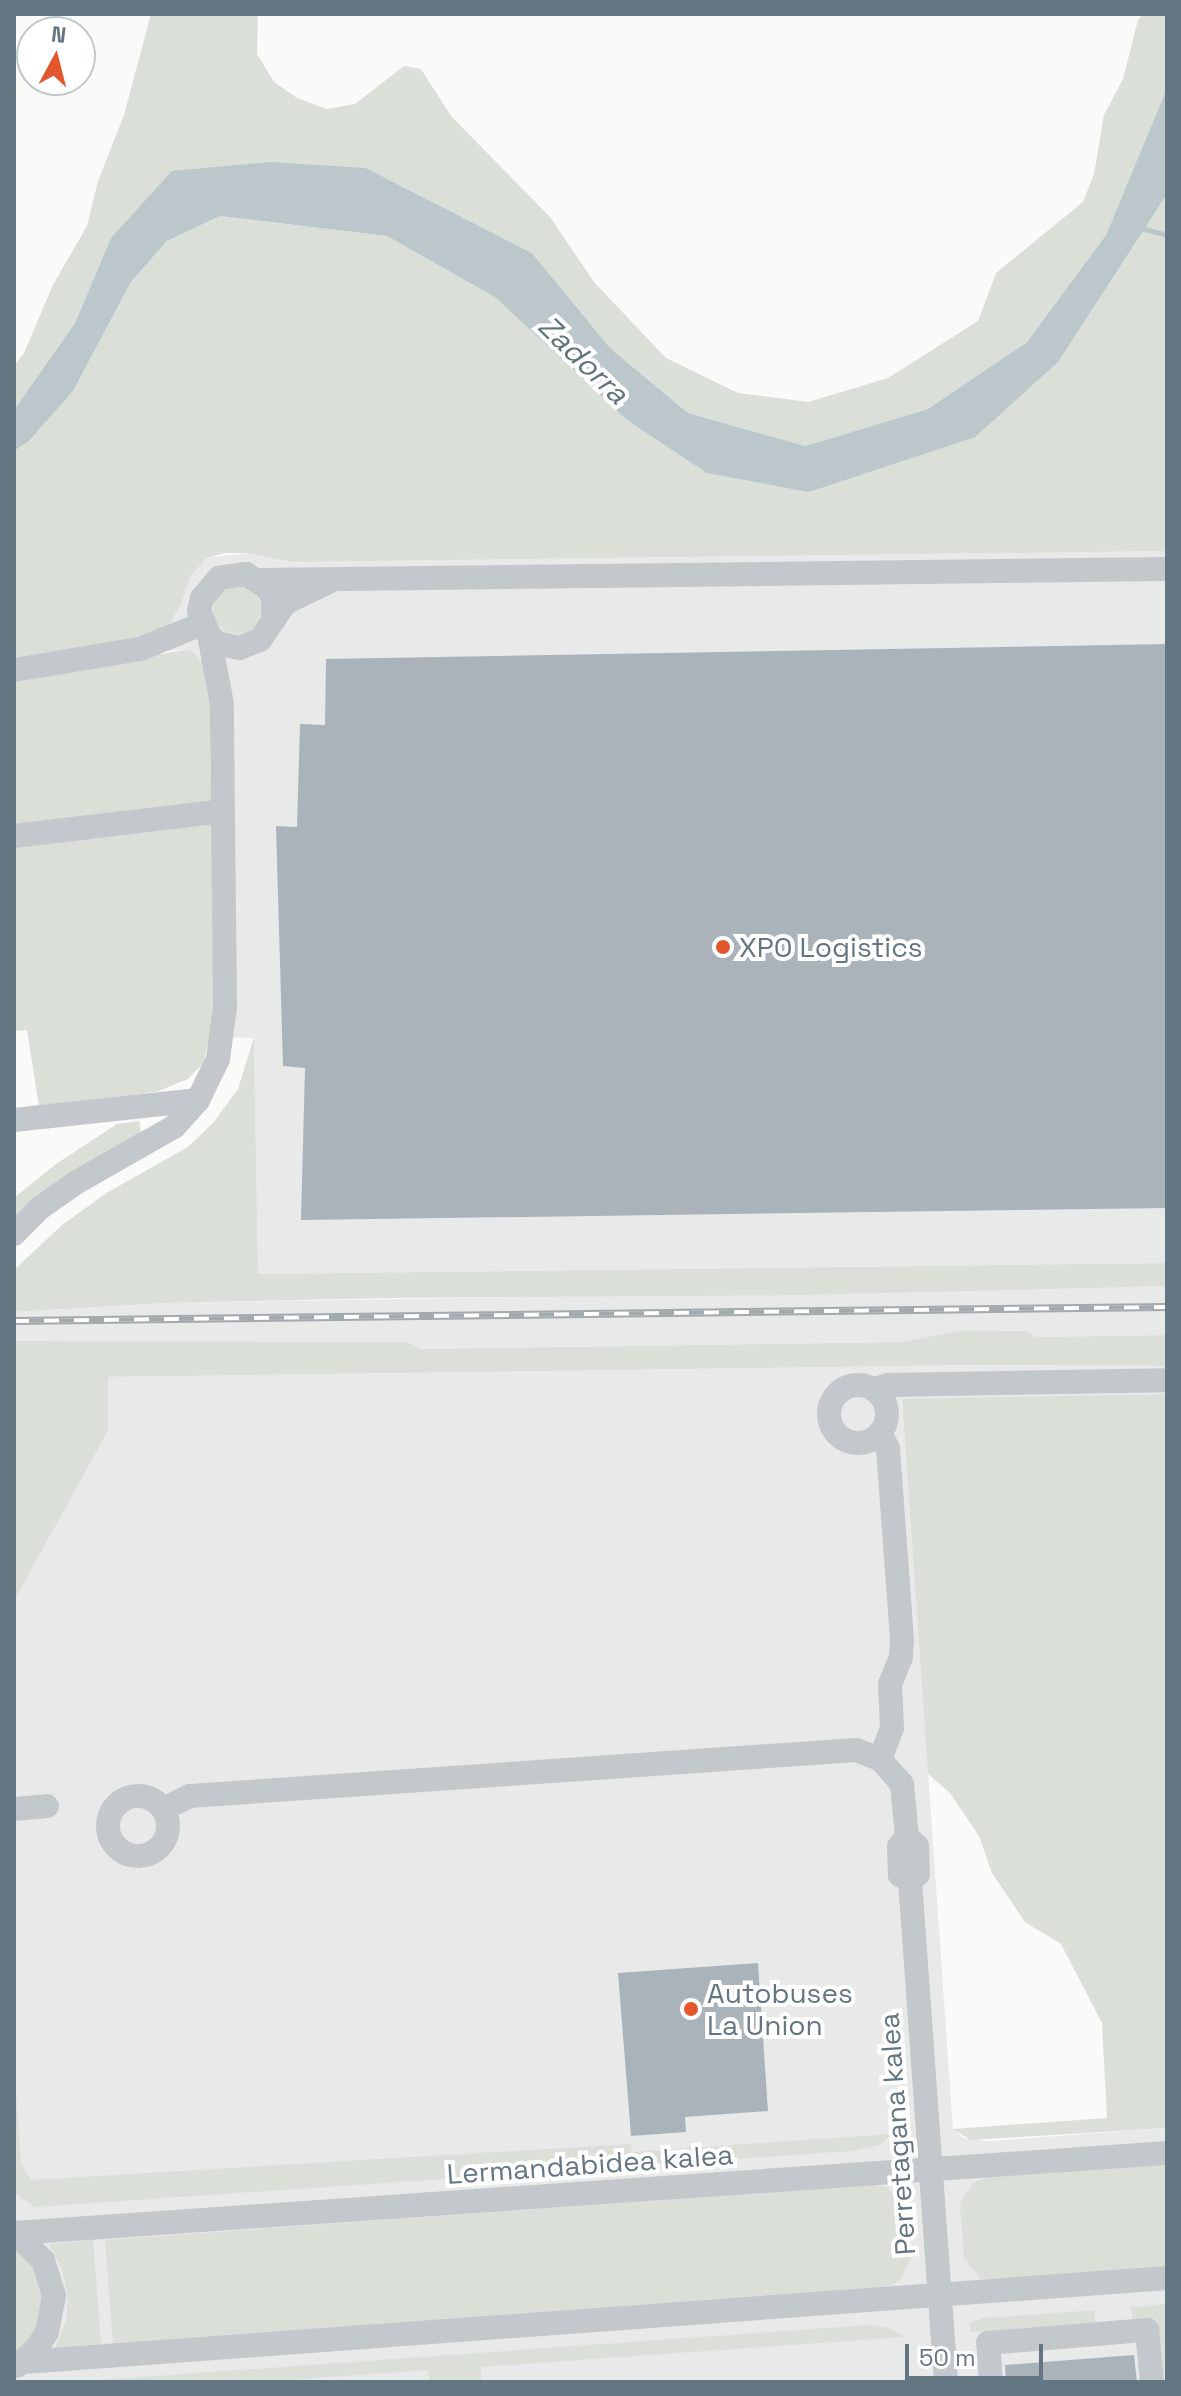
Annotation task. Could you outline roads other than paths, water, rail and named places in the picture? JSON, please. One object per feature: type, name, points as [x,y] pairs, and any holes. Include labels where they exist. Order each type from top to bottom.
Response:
[{"type":"street","points":[[14,1234],[40,1208],[77,1182],[164,1134],[198,1100],[210,1080],[223,1039],[222,704],[199,611],[209,586],[232,573],[258,580],[1167,569]]},
{"type":"street","points":[[222,704],[238,661],[250,646],[260,640],[285,603],[337,578]]},
{"type":"street","points":[[258,580],[273,598],[273,621]]},
{"type":"street","points":[[205,630],[228,647],[250,646]]},
{"type":"street","points":[[14,670],[140,649],[205,630]]},
{"type":"street","points":[[14,836],[223,811]]},
{"type":"street","points":[[14,1120],[198,1100]]},
{"type":"street","points":[[880,1433],[858,1443],[846,1441],[829,1423],[828,1411],[832,1399],[851,1385],[875,1389],[911,1384],[1167,1380]]},
{"type":"street","points":[[163,1809],[190,1796],[842,1750],[867,1753],[880,1759],[892,1728],[890,1684],[901,1657],[902,1641],[888,1449],[880,1433],[887,1410],[875,1389]]},
{"type":"street","name":"Perretagana kalea","points":[[880,1759],[902,1784],[907,1837],[917,1846],[918,1874],[910,1881],[946,2382]]},
{"type":"street","points":[[14,1809],[47,1806]]},
{"type":"street","name":"Lermandabidea kalea","points":[[15,2233],[1167,2153]]},
{"type":"street","points":[[15,2233],[43,2260],[54,2296],[47,2332],[19,2365]]},
{"type":"street","points":[[19,2365],[1167,2278]]},
{"type":"street","points":[[991,2382],[988,2343],[1147,2330],[1152,2382]]},
{"type":"water","name":"Zadorra","points":[[1167,88],[1167,194],[1058,362],[975,437],[809,492],[707,473],[627,420],[495,297],[387,236],[220,216],[167,241],[131,282],[73,391],[29,441],[14,451],[14,410],[75,323],[111,238],[172,171],[270,162],[366,168],[532,253],[610,348],[688,413],[805,446],[928,409],[1027,342],[1106,235]]},
{"type":"waterway","points":[[1141,228],[1167,235]]},
{"type":"railway","points":[[14,1321],[1167,1307]]},
{"type":"place","name":"XPO Logistics","points":[[723,947]]},
{"type":"place","name":"Autobuses La Union","points":[[691,2009]]}]
